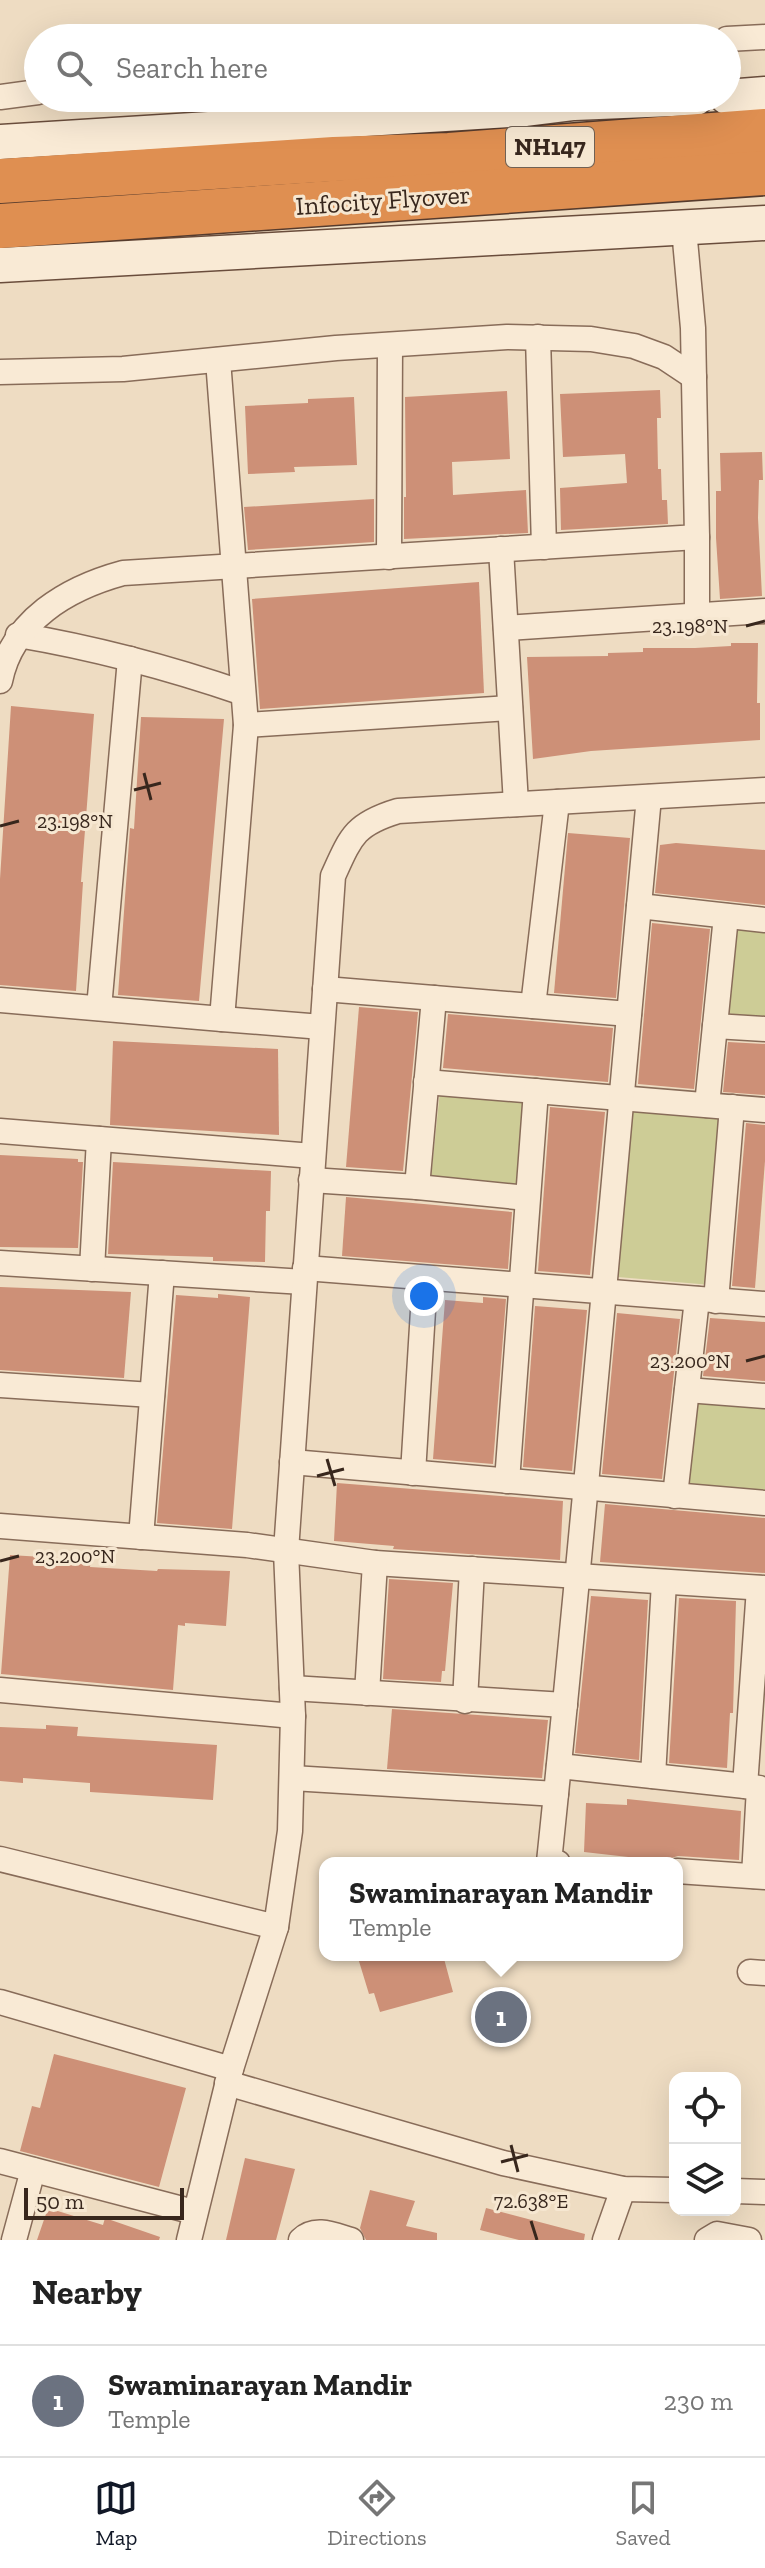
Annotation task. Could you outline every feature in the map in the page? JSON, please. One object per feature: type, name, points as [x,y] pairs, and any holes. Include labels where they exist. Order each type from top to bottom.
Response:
[{"type":"highway","name":"Infocity Flyover","points":[[0,181],[334,159],[449,155],[765,131]]},
{"type":"highway","name":"Infocity Flyover","points":[[0,226],[765,173]]},
{"type":"street","points":[[741,38],[765,37]]},
{"type":"street","points":[[0,97],[24,94]]},
{"type":"street","points":[[741,96],[765,94]]},
{"type":"street","points":[[0,142],[478,112]]},
{"type":"street","points":[[0,265],[765,223]]},
{"type":"street","points":[[684,229],[693,328],[697,616]]},
{"type":"street","points":[[0,372],[123,369],[390,345],[538,337],[591,339],[634,346],[664,357],[694,377]]},
{"type":"street","points":[[538,337],[544,547]]},
{"type":"street","points":[[389,557],[390,345]]},
{"type":"street","points":[[218,360],[246,725],[222,1019]]},
{"type":"street","points":[[1,670],[18,635],[47,608],[88,582],[123,573],[697,537]]},
{"type":"street","points":[[501,549],[516,804]]},
{"type":"street","points":[[506,628],[765,611]]},
{"type":"street","points":[[18,635],[69,643],[243,693]]},
{"type":"street","points":[[99,1008],[130,659]]},
{"type":"street","points":[[246,725],[510,708]]},
{"type":"street","points":[[189,2240],[229,2076],[276,1927],[290,1831],[293,1716],[286,1551],[333,876],[349,839],[375,818],[398,811],[765,790]]},
{"type":"street","points":[[550,1857],[579,1576],[649,797]]},
{"type":"street","points":[[533,1006],[557,802]]},
{"type":"street","points":[[639,906],[765,920]]},
{"type":"street","points":[[707,1105],[726,916]]},
{"type":"street","points":[[325,989],[629,1014]]},
{"type":"street","points":[[417,1187],[434,998]]},
{"type":"street","points":[[0,1000],[322,1027]]},
{"type":"street","points":[[715,1026],[765,1029]]},
{"type":"street","points":[[426,1082],[765,1110]]},
{"type":"street","points":[[507,1481],[536,1091]]},
{"type":"street","points":[[675,1496],[687,1390],[706,1300],[732,1107]]},
{"type":"street","points":[[0,1131],[99,1139],[312,1168],[417,1187],[527,1198]]},
{"type":"street","points":[[92,1269],[99,1139]]},
{"type":"street","points":[[0,1263],[162,1273],[425,1278],[765,1304]]},
{"type":"street","points":[[141,1537],[162,1273]]},
{"type":"street","points":[[413,1473],[425,1278]]},
{"type":"street","points":[[0,1385],[152,1395]]},
{"type":"street","points":[[687,1390],[765,1396]]},
{"type":"street","points":[[292,1462],[765,1503]]},
{"type":"street","points":[[0,1526],[247,1545],[375,1563],[762,1588],[745,1786]]},
{"type":"street","points":[[367,1693],[375,1563]]},
{"type":"street","points":[[465,1701],[472,1569]]},
{"type":"street","points":[[653,1776],[664,1582]]},
{"type":"street","points":[[292,1688],[565,1705]]},
{"type":"street","points":[[0,1690],[293,1716]]},
{"type":"street","points":[[559,1766],[759,1788],[760,1876],[683,1871]]},
{"type":"street","points":[[292,1778],[556,1794]]},
{"type":"street","points":[[0,1859],[276,1927]]},
{"type":"street","points":[[0,2002],[503,2163],[623,2189],[669,2190]]},
{"type":"street","points":[[0,2161],[194,2212]]},
{"type":"street","points":[[14,2240],[33,2170]]},
{"type":"street","points":[[605,2240],[623,2189]]},
{"type":"street","points":[[741,2191],[765,2192]]},
{"type":"street","points":[[301,2240],[306,2235],[323,2232],[351,2240]]},
{"type":"street","points":[[707,2240],[717,2234],[749,2240]]},
{"type":"shaded area","points":[[734,928],[765,931],[765,1017],[724,1013]]},
{"type":"shaded area","points":[[440,1091],[527,1099],[519,1186],[431,1178]]},
{"type":"shaded area","points":[[633,1110],[725,1118],[711,1285],[618,1277]]},
{"type":"shaded area","points":[[692,1398],[765,1405],[765,1493],[684,1486]]},
{"type":"building","points":[[660,390],[658,469],[661,469],[662,500],[667,500],[668,524],[561,530],[560,488],[627,483],[625,454],[563,457],[560,394]]},
{"type":"building","points":[[507,391],[510,459],[452,462],[453,495],[526,490],[528,533],[404,539],[405,397]]},
{"type":"building","points":[[354,397],[357,465],[294,467],[295,472],[248,474],[245,406]]},
{"type":"building","points":[[762,452],[763,480],[759,480],[758,518],[762,596],[720,599],[716,491],[721,491],[720,453]]},
{"type":"building","points":[[374,499],[374,542],[248,550],[244,507]]},
{"type":"building","points":[[479,582],[484,693],[260,709],[252,599]]},
{"type":"building","points":[[731,643],[758,643],[760,740],[591,751],[533,759],[527,657],[608,656],[608,653],[643,652],[643,648],[731,646]]},
{"type":"building","points":[[11,706],[94,714],[76,991],[0,985],[0,879]]},
{"type":"building","points":[[141,717],[224,719],[199,1001],[118,995]]},
{"type":"building","points":[[568,833],[630,838],[616,998],[554,993]]},
{"type":"building","points":[[676,843],[765,850],[765,905],[655,893],[660,845]]},
{"type":"building","points":[[652,923],[710,929],[694,1089],[638,1084]]},
{"type":"building","points":[[359,1007],[418,1012],[403,1171],[346,1167]]},
{"type":"building","points":[[448,1014],[613,1028],[608,1082],[443,1068]]},
{"type":"building","points":[[113,1041],[278,1049],[279,1135],[110,1125]]},
{"type":"building","points":[[728,1042],[765,1044],[765,1095],[723,1092]]},
{"type":"building","points":[[550,1107],[605,1112],[590,1275],[538,1271]]},
{"type":"building","points":[[746,1123],[765,1125],[755,1288],[732,1286]]},
{"type":"building","points":[[0,1155],[78,1159],[78,1162],[83,1162],[78,1248],[0,1247]]},
{"type":"building","points":[[113,1162],[271,1171],[265,1262],[108,1254]]},
{"type":"building","points":[[346,1197],[512,1212],[508,1269],[342,1256]]},
{"type":"building","points":[[0,1287],[131,1292],[124,1378],[0,1370]]},
{"type":"building","points":[[218,1294],[250,1297],[232,1529],[157,1523],[176,1295],[218,1298]]},
{"type":"building","points":[[483,1297],[506,1299],[493,1464],[433,1459],[445,1300],[483,1303]]},
{"type":"building","points":[[535,1306],[587,1310],[572,1471],[523,1467]]},
{"type":"building","points":[[617,1313],[680,1319],[662,1479],[602,1474]]},
{"type":"building","points":[[710,1318],[765,1322],[765,1381],[703,1376]]},
{"type":"building","points":[[337,1483],[563,1501],[560,1560],[393,1549],[394,1546],[334,1541]]},
{"type":"building","points":[[605,1504],[765,1518],[765,1573],[600,1562]]},
{"type":"building","points":[[10,1555],[91,1560],[90,1567],[230,1571],[226,1626],[178,1625],[173,1690],[1,1674]]},
{"type":"building","points":[[389,1579],[453,1583],[445,1671],[442,1671],[441,1682],[383,1679]]},
{"type":"building","points":[[591,1596],[648,1600],[639,1760],[575,1753]]},
{"type":"building","points":[[679,1598],[736,1601],[733,1713],[730,1713],[727,1768],[669,1763]]},
{"type":"building","points":[[392,1709],[548,1720],[542,1778],[387,1769]]},
{"type":"building","points":[[46,1725],[78,1727],[77,1736],[217,1745],[213,1800],[90,1792],[90,1783],[23,1778],[23,1783],[0,1781],[0,1727],[46,1729]]},
{"type":"building","points":[[627,1799],[741,1811],[739,1860],[628,1857],[584,1852],[586,1803],[627,1805]]},
{"type":"building","points":[[359,1961],[445,1961],[453,1992],[380,2012],[374,1993],[369,1994]]},
{"type":"building","points":[[54,2054],[186,2088],[159,2187],[20,2151],[32,2106],[40,2108]]},
{"type":"building","points":[[245,2158],[295,2169],[276,2240],[226,2240]]},
{"type":"building","points":[[370,2190],[415,2201],[406,2226],[437,2233],[437,2240],[366,2240],[360,2228]]},
{"type":"building","points":[[48,2208],[103,2225],[105,2218],[160,2237],[159,2240],[37,2240]]},
{"type":"building","points":[[486,2208],[585,2234],[584,2240],[519,2240],[480,2230]]},
{"type":"place","name":"Swaminarayan Mandir","points":[[501,2017]]}]
